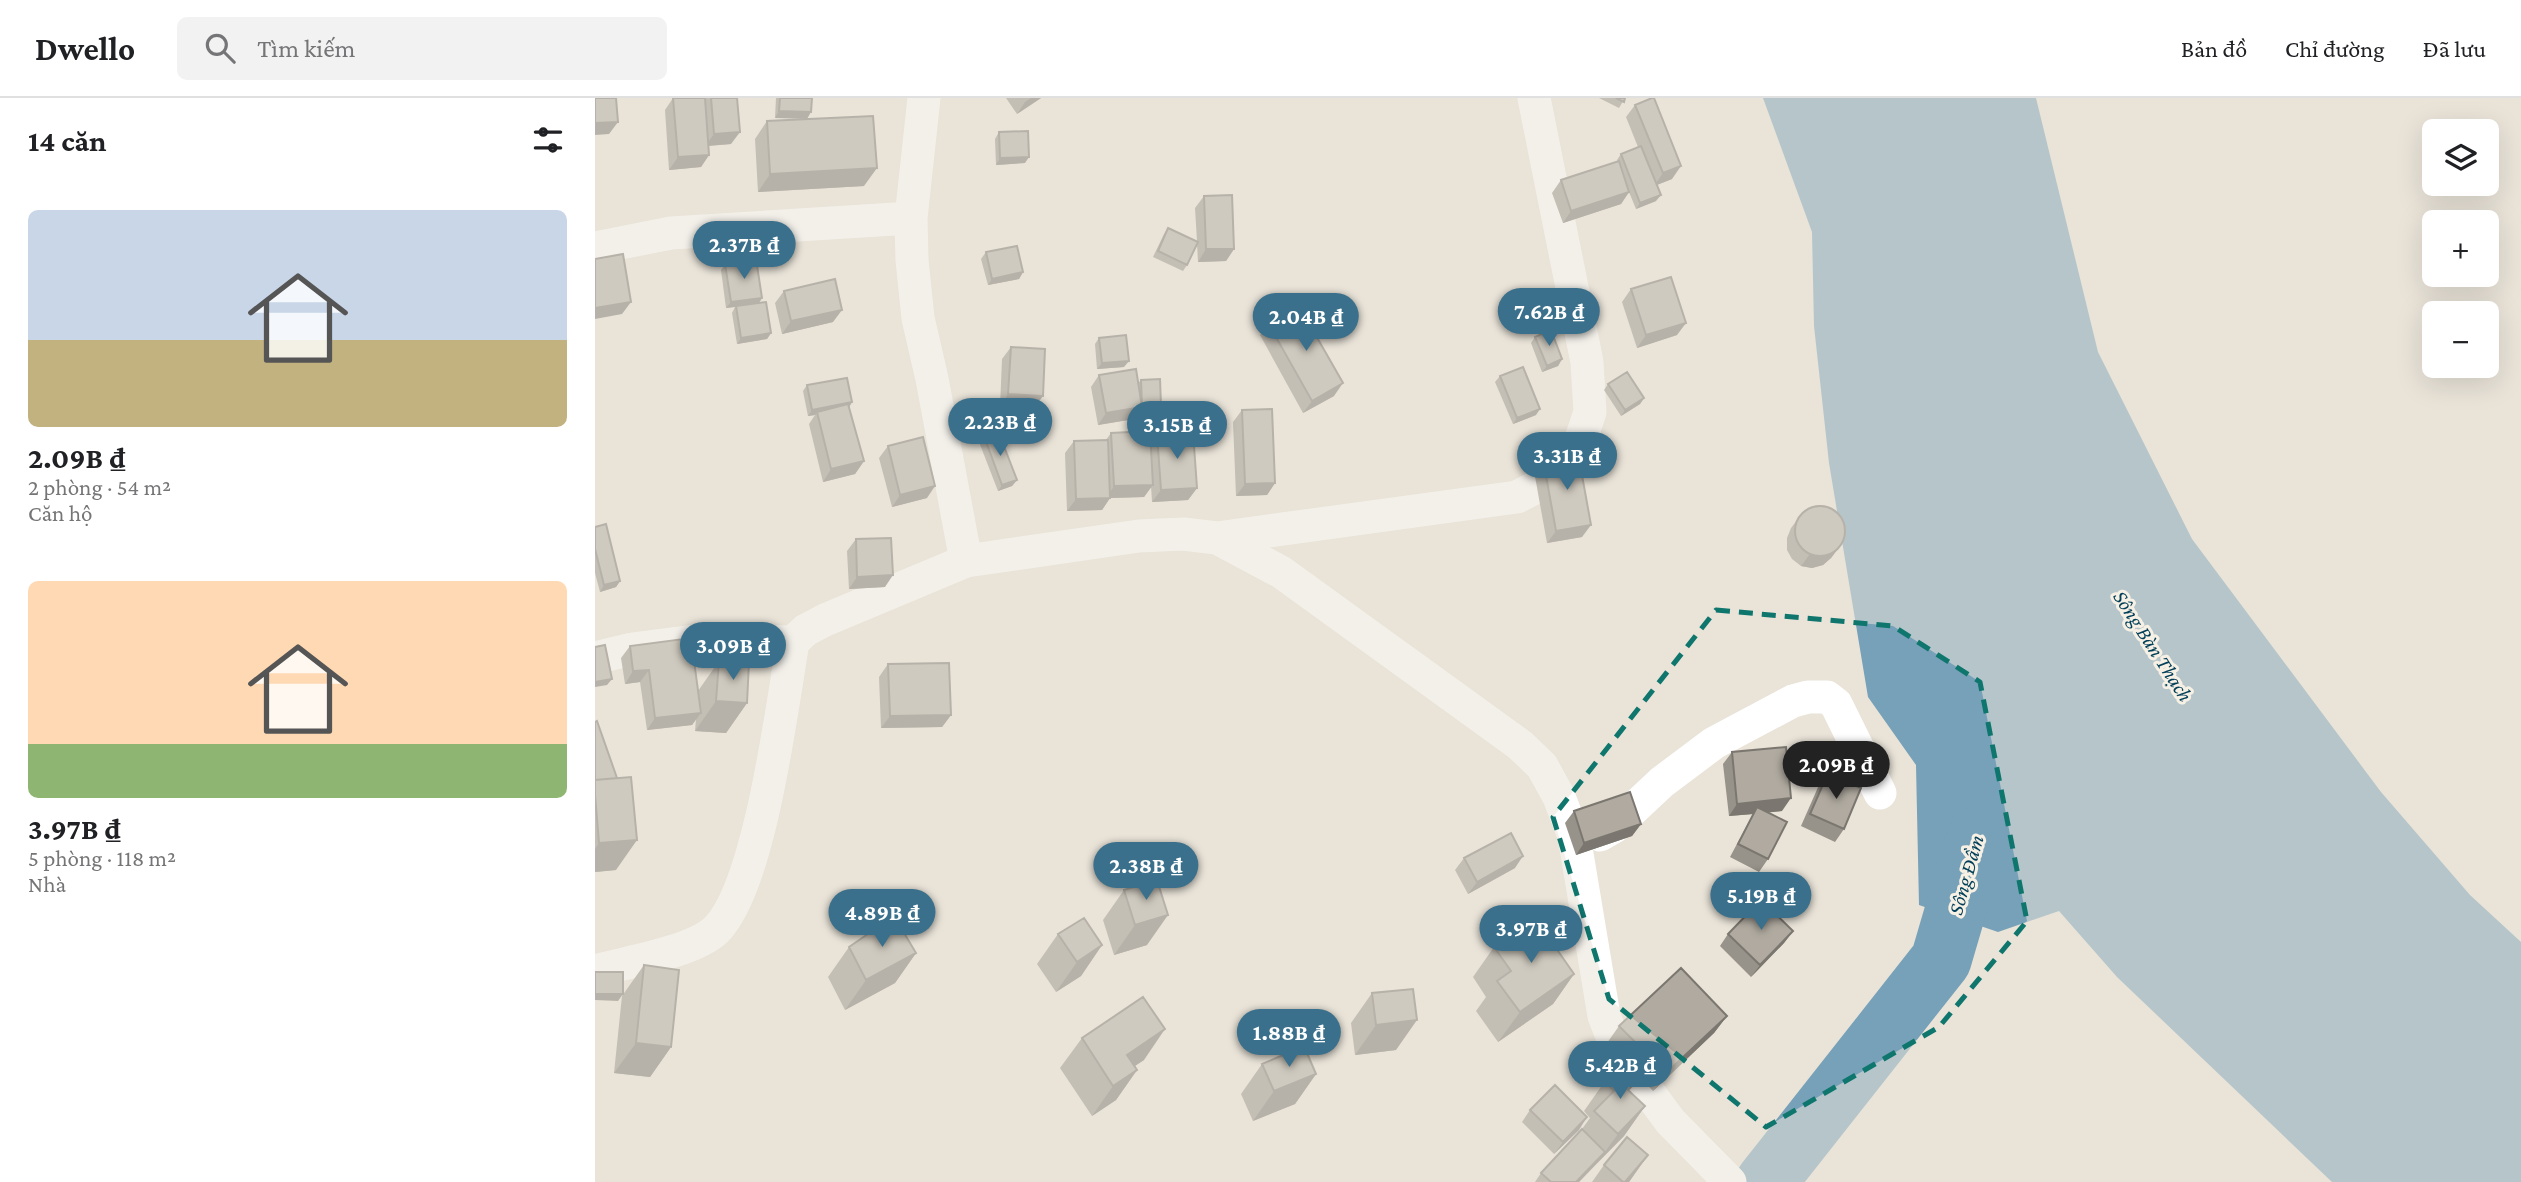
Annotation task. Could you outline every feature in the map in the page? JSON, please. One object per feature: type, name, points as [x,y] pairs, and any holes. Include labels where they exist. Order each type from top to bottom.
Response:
[{"type":"street","points":[[925,98],[911,218],[912,260],[918,318],[966,561]]},
{"type":"street","points":[[595,971],[695,944],[717,929],[735,901],[765,800],[793,642],[806,630],[825,620],[966,561],[1139,536],[1183,534],[1217,538],[1517,497],[1542,484],[1566,465],[1579,445],[1590,412],[1587,362],[1534,98]]},
{"type":"street","points":[[595,248],[671,233],[911,218]]},
{"type":"street","points":[[1217,538],[1281,572],[1520,745],[1542,766],[1559,797],[1577,848],[1604,1016],[1617,1049],[1670,1121],[1727,1179]]},
{"type":"street","points":[[595,658],[632,649],[702,640],[793,642]]},
{"type":"street","points":[[1577,848],[1614,827],[1662,782],[1714,743],[1793,701],[1808,696],[1827,696],[1836,704],[1880,793]]},
{"type":"highlighted area","points":[[1716,610],[1893,626],[1980,682],[2027,921],[1939,1027],[1766,1127],[1609,999],[1553,817]]},
{"type":"water","name":"Sông Bàn Thạch","points":[[1763,98],[2036,98],[2098,352],[2192,539],[2381,792],[2470,895],[2521,942],[2521,1182],[2332,1182],[2117,977],[2059,911],[1998,932],[1919,905],[1916,765],[1868,697],[1829,463],[1814,326],[1812,232]]},
{"type":"building","points":[[595,98],[616,98],[618,122],[595,123]]},
{"type":"building","points":[[673,98],[705,98],[709,155],[678,157]]},
{"type":"building","points":[[711,98],[737,98],[740,132],[714,134]]},
{"type":"building","points":[[780,98],[812,98],[811,112],[779,111]]},
{"type":"building","points":[[1652,98],[1681,166],[1663,173],[1635,105]]},
{"type":"building","points":[[873,116],[877,168],[770,174],[767,121]]},
{"type":"building","points":[[1028,131],[1029,157],[1000,158],[999,132]]},
{"type":"building","points":[[1641,146],[1661,195],[1640,203],[1621,154]]},
{"type":"building","points":[[1619,161],[1629,192],[1571,211],[1561,180]]},
{"type":"building","points":[[1232,195],[1234,249],[1206,249],[1204,196]]},
{"type":"building","points":[[1168,228],[1198,242],[1187,265],[1158,251]]},
{"type":"building","points":[[1017,246],[1023,272],[992,279],[986,252]]},
{"type":"building","points":[[623,254],[631,302],[595,308],[595,259]]},
{"type":"building","points":[[756,259],[762,298],[731,302],[725,264]]},
{"type":"building","points":[[1671,277],[1686,323],[1646,335],[1631,289]]},
{"type":"building","points":[[835,279],[842,310],[791,321],[784,291]]},
{"type":"building","points":[[766,302],[771,333],[741,338],[736,306]]},
{"type":"building","points":[[1299,306],[1343,383],[1312,401],[1268,323]]},
{"type":"building","points":[[1551,330],[1562,359],[1547,366],[1535,337]]},
{"type":"building","points":[[1126,335],[1129,361],[1102,363],[1099,338]]},
{"type":"building","points":[[1011,347],[1045,349],[1043,396],[1008,394]]},
{"type":"building","points":[[1523,367],[1540,409],[1517,418],[1500,376]]},
{"type":"building","points":[[1136,369],[1142,407],[1106,413],[1099,375]]},
{"type":"building","points":[[1627,372],[1644,398],[1625,410],[1608,384]]},
{"type":"building","points":[[847,378],[852,402],[812,410],[807,385]]},
{"type":"building","points":[[1160,379],[1162,432],[1143,432],[1141,380]]},
{"type":"building","points":[[848,404],[864,461],[831,469],[817,412]]},
{"type":"building","points":[[1272,409],[1275,483],[1245,484],[1242,410]]},
{"type":"building","points":[[998,431],[1017,480],[1002,485],[984,436]]},
{"type":"building","points":[[1150,431],[1153,485],[1114,486],[1111,433]]},
{"type":"building","points":[[1193,432],[1197,488],[1161,490],[1157,434]]},
{"type":"building","points":[[923,437],[935,486],[900,495],[888,446]]},
{"type":"building","points":[[1108,440],[1110,498],[1076,499],[1074,441]]},
{"type":"building","points":[[1578,453],[1591,525],[1556,531],[1543,459]]},
{"type":"building","points":[[1820,506],[1837,514],[1845,531],[1837,548],[1820,556],[1803,548],[1795,531],[1803,514]]},
{"type":"building","points":[[606,524],[620,581],[604,585],[595,549],[595,527]]},
{"type":"building","points":[[891,538],[893,575],[857,577],[856,539]]},
{"type":"building","points":[[691,638],[701,713],[655,718],[649,670],[633,671],[630,646]]},
{"type":"building","points":[[605,645],[612,679],[595,682],[595,647]]},
{"type":"building","points":[[719,661],[749,662],[747,703],[716,701]]},
{"type":"building","points":[[949,663],[951,715],[890,716],[888,664]]},
{"type":"building","points":[[597,721],[617,778],[595,780]]},
{"type":"building","points":[[1786,747],[1791,798],[1737,804],[1732,752]]},
{"type":"building","points":[[1828,773],[1861,788],[1844,829],[1810,814]]},
{"type":"building","points":[[631,777],[637,840],[599,843],[595,780]]},
{"type":"building","points":[[1630,792],[1641,824],[1584,843],[1574,811]]},
{"type":"building","points":[[1757,807],[1787,822],[1768,859],[1738,844]]},
{"type":"building","points":[[1511,833],[1523,856],[1477,882],[1464,858]]},
{"type":"building","points":[[1157,880],[1168,915],[1135,925],[1124,890]]},
{"type":"building","points":[[1761,900],[1793,931],[1760,965],[1728,934]]},
{"type":"building","points":[[894,916],[916,953],[866,980],[849,947]]},
{"type":"building","points":[[1084,918],[1102,945],[1077,962],[1058,934]]},
{"type":"building","points":[[1535,918],[1574,974],[1520,1012],[1497,981],[1511,971],[1494,947]]},
{"type":"building","points":[[644,965],[679,970],[671,1047],[636,1043]]},
{"type":"building","points":[[1681,968],[1727,1016],[1666,1073],[1619,1026]]},
{"type":"building","points":[[595,972],[623,972],[623,994],[595,994]]},
{"type":"building","points":[[1413,989],[1417,1020],[1376,1025],[1372,993]]},
{"type":"building","points":[[1143,997],[1165,1029],[1127,1055],[1137,1070],[1113,1086],[1082,1038]]},
{"type":"building","points":[[1304,1046],[1316,1074],[1274,1091],[1262,1064]]},
{"type":"building","points":[[1622,1065],[1638,1080],[1628,1090],[1645,1106],[1618,1134],[1594,1111],[1614,1091],[1605,1081]]},
{"type":"building","points":[[1555,1085],[1587,1117],[1563,1142],[1530,1110]]},
{"type":"building","points":[[1582,1129],[1605,1152],[1576,1182],[1551,1182],[1541,1173]]},
{"type":"building","points":[[1627,1137],[1648,1155],[1623,1182],[1604,1165]]},
{"type":"waterway","name":"Sông Đầm","points":[[1766,1182],[1941,960],[1977,837]]}]
